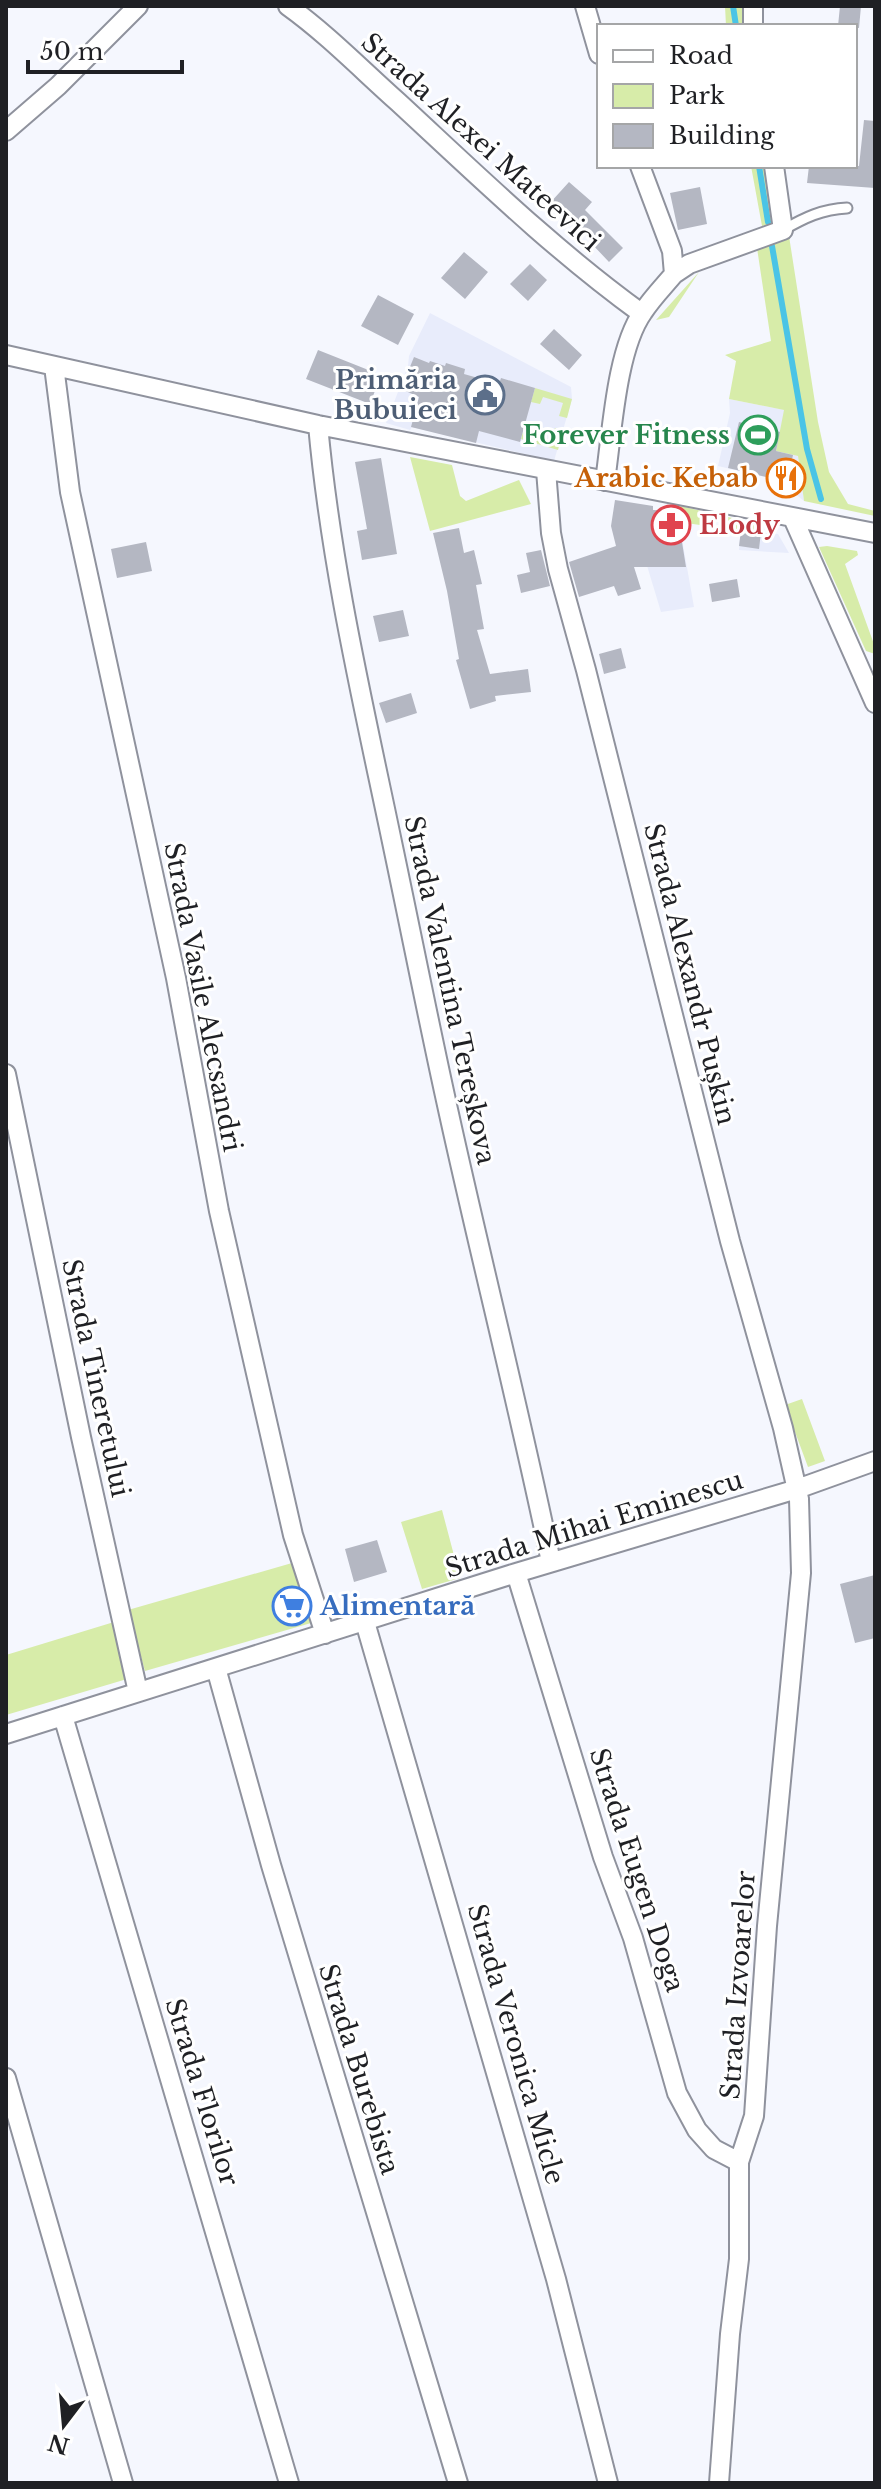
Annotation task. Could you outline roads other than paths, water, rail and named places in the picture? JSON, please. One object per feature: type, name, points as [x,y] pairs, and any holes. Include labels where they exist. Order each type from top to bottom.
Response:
[{"type":"street","points":[[6,131],[58,86],[138,6]]},
{"type":"street","name":"Strada Alexei Mateevici","points":[[288,6],[374,80],[539,232],[641,313]]},
{"type":"street","points":[[585,6],[597,47]]},
{"type":"street","points":[[641,168],[672,251],[674,274]]},
{"type":"street","points":[[605,481],[623,362],[641,313],[674,274],[689,264],[783,230],[774,168]]},
{"type":"street","points":[[6,355],[318,425],[875,533]]},
{"type":"street","name":"Strada Vasile Alecsandri","points":[[54,366],[70,492],[176,978],[219,1211],[293,1535],[325,1634]]},
{"type":"street","name":"Strada Valentina Tereșkova","points":[[318,425],[336,573],[354,664],[448,1110],[551,1562]]},
{"type":"street","name":"Strada Alexandr Pușkin","points":[[546,470],[551,533],[558,569],[730,1241],[797,1489]]},
{"type":"street","points":[[793,518],[875,703]]},
{"type":"street","name":"Strada Tineretului","points":[[6,1074],[138,1692]]},
{"type":"street","name":"Strada Mihai Eminescu","points":[[6,1734],[551,1562],[797,1489],[875,1461]]},
{"type":"street","name":"Strada Izvoarelor","points":[[719,2483],[739,2259],[739,2162],[754,2116],[767,1926],[801,1573],[797,1489]]},
{"type":"street","name":"Strada Eugen Doga","points":[[516,1573],[603,1857],[629,1925],[677,2093],[697,2130],[714,2149],[739,2162]]},
{"type":"street","name":"Strada Veronica Micle","points":[[365,1622],[556,2279],[608,2483]]},
{"type":"street","name":"Strada Burebista","points":[[216,1668],[275,1880],[458,2483]]},
{"type":"street","name":"Strada Florilor","points":[[63,1716],[289,2483]]},
{"type":"street","points":[[6,2078],[123,2483]]},
{"type":"lane","points":[[783,230],[813,213],[847,208]]},
{"type":"waterway","points":[[733,6],[736,24]]},
{"type":"waterway","points":[[759,168],[768,222]]},
{"type":"waterway","points":[[772,246],[807,449],[821,499]]},
{"type":"place","name":"Primăria Bubuieci","points":[[485,395]]},
{"type":"place","name":"Forever Fitness","points":[[758,435]]},
{"type":"place","name":"Arabic Kebab","points":[[786,478]]},
{"type":"place","name":"Elody","points":[[671,525]]},
{"type":"place","name":"Alimentară","points":[[292,1606]]}]
